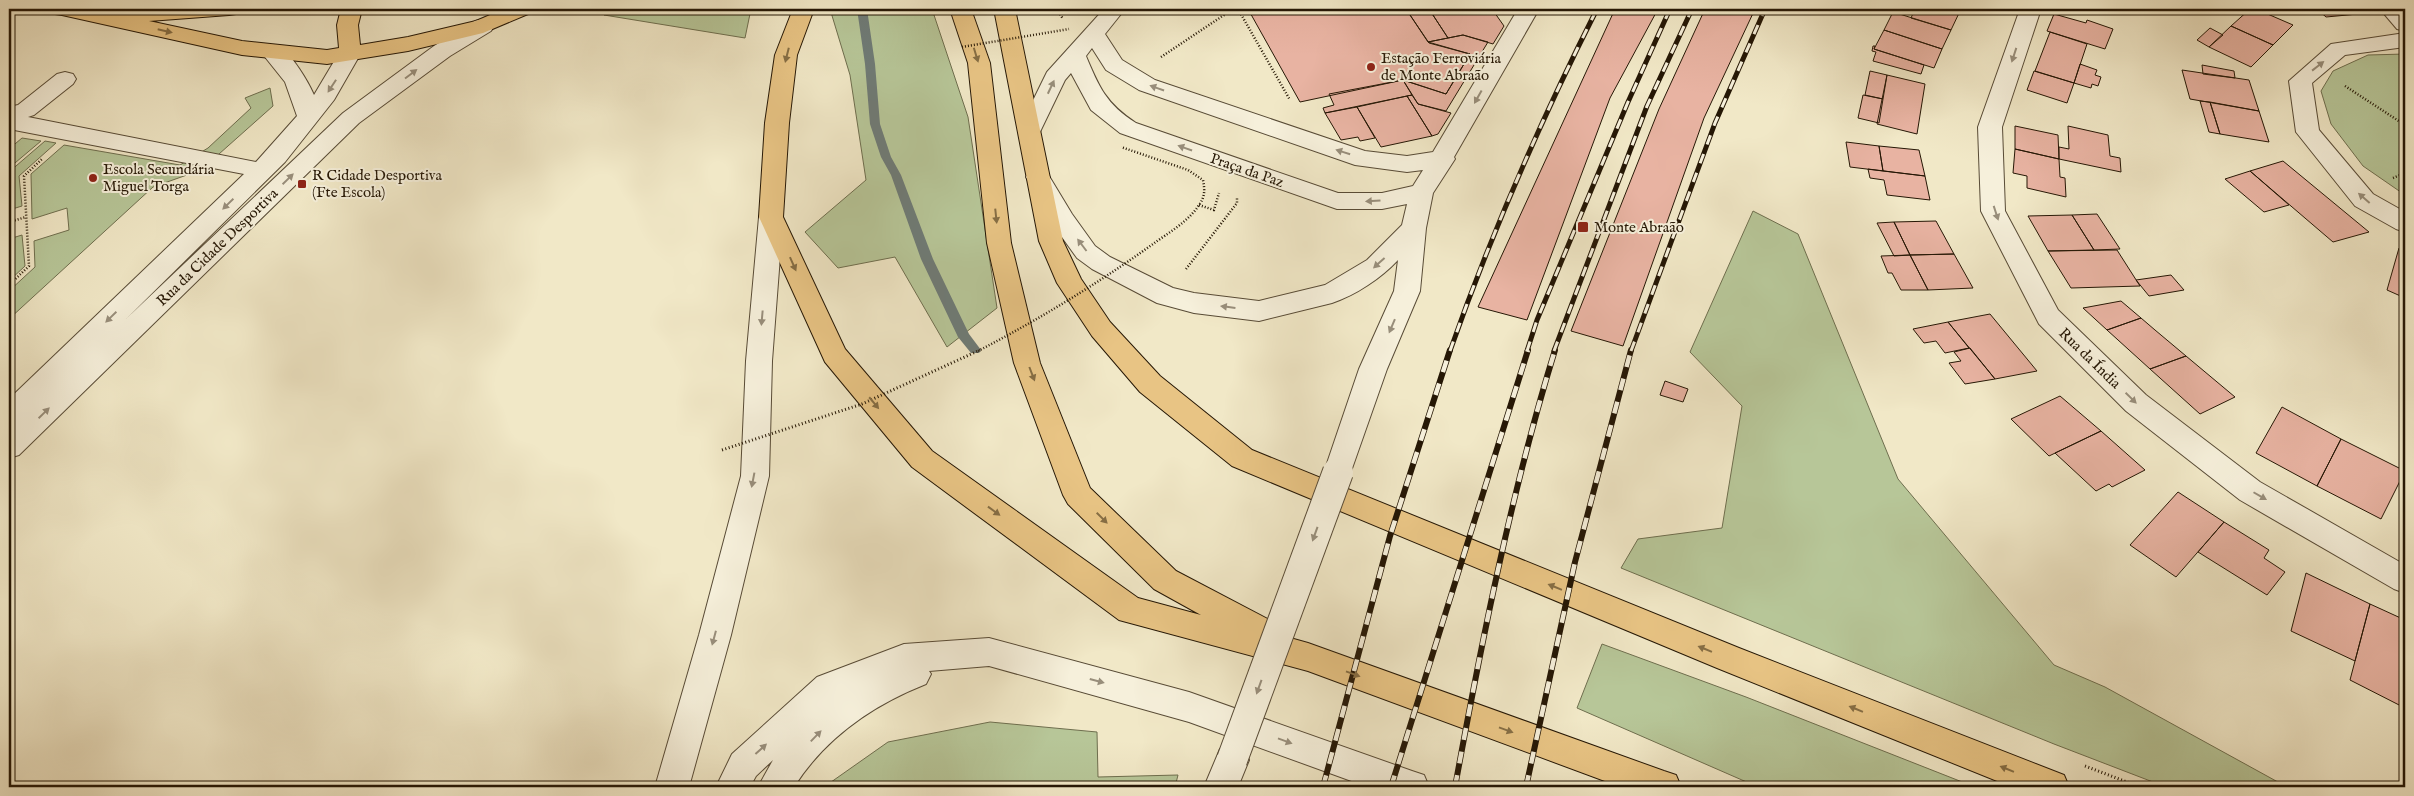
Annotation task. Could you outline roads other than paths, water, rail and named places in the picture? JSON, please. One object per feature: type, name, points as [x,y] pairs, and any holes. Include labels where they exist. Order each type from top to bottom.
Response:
[{"type":"main road","points":[[62,9],[242,48],[327,57],[408,44],[483,26],[521,9]]},
{"type":"main road","points":[[83,13],[197,13],[229,9]]},
{"type":"main road","points":[[350,53],[348,14],[351,9]]},
{"type":"main road","points":[[803,9],[786,55],[777,123],[771,217],[834,355],[922,459],[1130,610],[1308,657],[1664,787]]},
{"type":"main road","points":[[961,9],[979,63],[999,243],[1027,364],[1078,494],[1165,580],[1308,657]]},
{"type":"main road","points":[[1004,9],[1051,241],[1070,283],[1101,329],[1150,384],[1242,458],[1728,658],[2052,787]]},
{"type":"street","points":[[1030,131],[1055,77],[1092,32],[1115,9]]},
{"type":"street","points":[[1226,774],[1338,472],[1373,369],[1407,291],[1414,228],[1421,193],[1443,159],[1528,9]]},
{"type":"street","name":"Rua da Índia","points":[[2030,9],[1990,127],[1994,211],[2048,317],[2136,403],[2250,491],[2405,580]]},
{"type":"street","points":[[2390,9],[2405,24]]},
{"type":"street","name":"Rua da Cidade Desportiva","points":[[9,446],[352,118],[442,51],[483,26]]},
{"type":"street","points":[[1092,32],[1104,53],[1114,65],[1147,85],[1363,159],[1407,164],[1443,159]]},
{"type":"street","points":[[2405,40],[2340,49],[2300,81],[2308,132],[2364,200],[2405,223]]},
{"type":"street","points":[[272,52],[298,80],[305,99],[308,116]]},
{"type":"street","name":"Rua da Cidade Desportiva","points":[[9,416],[277,156],[326,95],[350,53]]},
{"type":"street","name":"Praça da Paz","points":[[1074,54],[1094,100],[1109,116],[1128,128],[1337,201],[1382,201],[1421,193]]},
{"type":"street","points":[[9,115],[26,110],[65,80]]},
{"type":"street","points":[[9,121],[247,167]]},
{"type":"street","points":[[1038,177],[1063,220],[1086,252],[1101,262],[1166,296],[1194,303],[1259,311],[1332,293],[1376,267],[1414,228]]},
{"type":"street","points":[[672,787],[715,636],[754,476],[758,361],[771,217]]},
{"type":"street","points":[[733,787],[744,765],[828,687],[904,658],[989,652],[1189,707],[1412,787]]},
{"type":"street","points":[[775,787],[786,768],[833,719],[889,683],[939,667],[989,664],[1050,668]]},
{"type":"waterway","points":[[862,9],[870,64],[875,124],[886,157],[896,175],[927,259],[964,337],[975,350]]},
{"type":"railway","points":[[1450,351],[1482,264],[1518,178],[1556,93],[1597,9]]},
{"type":"railway","points":[[1527,351],[1537,320],[1628,102],[1670,9]]},
{"type":"railway","points":[[1554,351],[1647,106],[1692,9]]},
{"type":"railway","points":[[1631,351],[1715,123],[1765,9]]},
{"type":"railway","points":[[1323,787],[1390,536],[1450,350]]},
{"type":"railway","points":[[1391,787],[1528,350]]},
{"type":"railway","points":[[1455,787],[1511,512],[1555,350]]},
{"type":"railway","points":[[1526,787],[1575,562],[1631,350]]},
{"type":"place","name":"Estação Ferroviária de Monte Abraão","points":[[1371,67]]},
{"type":"place","name":"Escola Secundária Miguel Torga","points":[[93,178]]},
{"type":"place","name":"R Cidade Desportiva (Fte Escola)","points":[[302,184]]},
{"type":"place","name":"Monte Abraão","points":[[1583,227]]}]
